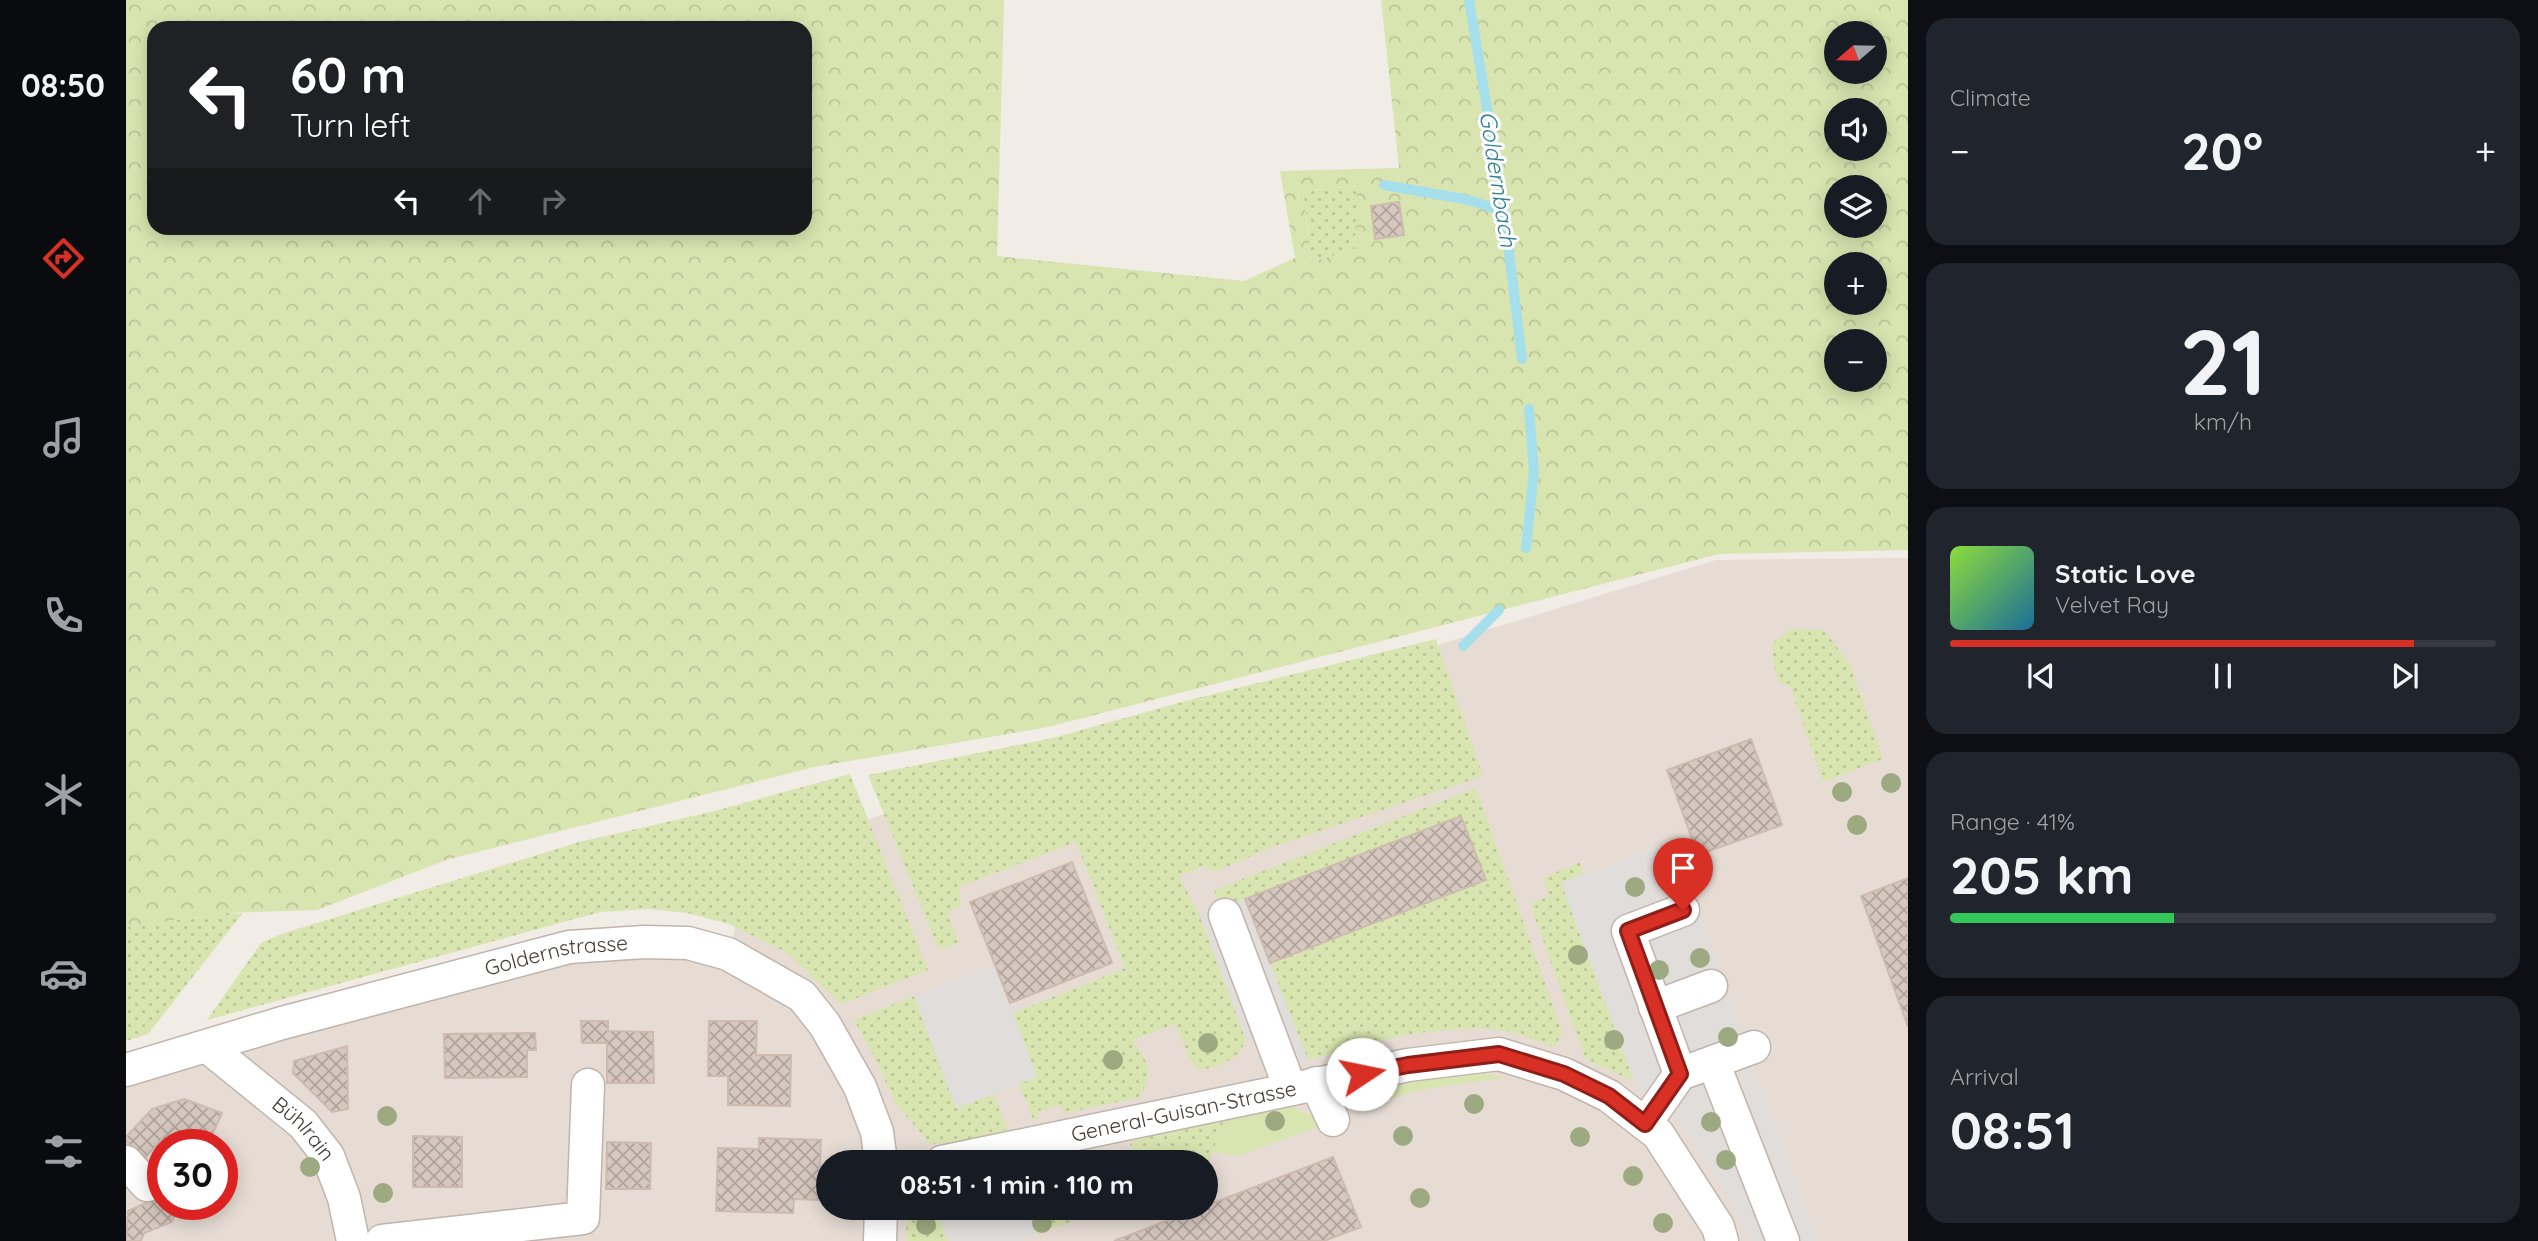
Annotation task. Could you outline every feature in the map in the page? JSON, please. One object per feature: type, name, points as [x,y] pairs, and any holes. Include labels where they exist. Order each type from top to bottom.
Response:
[{"type":"street","points":[[1680,1074],[1628,931],[1683,910]]},
{"type":"street","points":[[1225,915],[1303,1086],[1333,1121]]},
{"type":"street","name":"Goldernstrasse","points":[[126,1070],[282,1023],[569,947],[644,942],[688,943],[728,954],[802,996],[825,1025],[859,1087],[877,1132],[879,1150]]},
{"type":"street","points":[[1655,1007],[1711,986]]},
{"type":"street","name":"Bühlrain","points":[[208,1046],[303,1124],[328,1156],[344,1198],[353,1241]]},
{"type":"street","points":[[1645,1124],[1680,1074],[1754,1047]]},
{"type":"street","name":"General-Guisan-Strasse","points":[[999,1150],[1408,1065],[1499,1054],[1564,1074],[1609,1096],[1658,1133],[1718,1227],[1722,1241]]},
{"type":"street","points":[[1713,1062],[1783,1241]]},
{"type":"street","points":[[382,1241],[583,1217],[588,1085]]},
{"type":"street","points":[[126,1162],[147,1184]]},
{"type":"street","points":[[880,1241],[881,1220]]},
{"type":"shaded area","points":[[1908,558],[1908,1241],[126,1241],[126,1070],[569,947],[728,954],[756,853],[1716,560]]},
{"type":"shaded area","points":[[1675,841],[1817,1241],[1749,1241],[1721,1184],[1682,1124],[1634,1081],[1561,883]]},
{"type":"shaded area","points":[[1245,899],[1308,1060],[1283,1068],[1273,1041],[1246,1040],[1200,916]]},
{"type":"shaded area","points":[[995,965],[1037,1077],[956,1108],[914,996]]},
{"type":"shaded area","points":[[940,1220],[1031,1220],[1037,1235],[1022,1241],[948,1241]]},
{"type":"green space","points":[[126,0],[1004,0],[997,256],[1244,281],[1295,258],[1280,171],[1399,168],[1381,0],[1908,0],[1908,550],[1719,554],[1048,727],[814,767],[446,860],[317,910],[227,913],[126,927]],"holes":[[[1357,186],[1355,249],[1312,262],[1303,191]]]},
{"type":"green space","points":[[1358,186],[1355,249],[1312,262],[1303,191]]},
{"type":"green space","points":[[1792,629],[1824,630],[1850,664],[1883,759],[1823,782],[1790,686],[1779,684],[1774,664],[1772,643]]},
{"type":"green space","points":[[1436,639],[1483,776],[1270,848],[1215,872],[1204,866],[1179,876],[1200,916],[1246,1040],[1238,1055],[1220,1065],[1199,1071],[1192,1063],[1175,1024],[1133,1040],[1148,1068],[1147,1080],[1139,1098],[1063,1113],[1061,1106],[1038,1111],[1039,1118],[1033,1119],[1019,1084],[1037,1077],[1013,1013],[1125,968],[1076,842],[959,887],[961,906],[947,912],[959,943],[939,950],[868,775],[1053,738],[1185,701]]},
{"type":"green space","points":[[850,774],[928,970],[841,1004],[786,952],[729,924],[687,913],[650,909],[600,912],[207,1020],[261,943],[281,934],[579,842],[715,811]]},
{"type":"green space","points":[[1476,788],[1562,1031],[1556,1047],[1500,1030],[1446,1030],[1387,1039],[1308,1060],[1270,963],[1485,880],[1461,816],[1220,908],[1214,890]]},
{"type":"green space","points":[[1580,862],[1583,874],[1561,883],[1634,1081],[1586,1060],[1530,904],[1549,896],[1543,878]]},
{"type":"green space","points":[[227,913],[242,914],[148,1034],[126,1041],[126,927]]},
{"type":"green space","points":[[914,996],[956,1108],[994,1094],[1008,1129],[969,1140],[930,1144],[894,1101],[854,1020]]},
{"type":"green space","points":[[1473,1073],[1506,1077],[1414,1091],[1373,1105],[1366,1090],[1436,1074]]},
{"type":"green space","points":[[1291,1107],[1313,1116],[1319,1126],[1238,1156],[1214,1150],[1225,1119]]},
{"type":"green space","points":[[1225,1119],[1213,1150],[1133,1150],[1130,1144],[1137,1139]]},
{"type":"green space","points":[[909,1220],[940,1220],[948,1241],[907,1241],[906,1227]]},
{"type":"green space","points":[[1031,1220],[1076,1220],[1037,1235]]},
{"type":"building","points":[[1399,202],[1404,235],[1375,239],[1371,206]]},
{"type":"building","points":[[1751,739],[1782,825],[1698,855],[1667,770]]},
{"type":"building","points":[[1461,816],[1486,880],[1270,963],[1245,899]]},
{"type":"building","points":[[1072,862],[1112,963],[1010,1003],[970,902]]},
{"type":"building","points":[[1908,878],[1908,1027],[1861,896]]},
{"type":"building","points":[[581,1021],[608,1021],[608,1031],[653,1032],[654,1083],[607,1083],[607,1043],[582,1043]]},
{"type":"building","points":[[709,1021],[757,1021],[756,1055],[791,1055],[790,1106],[728,1105],[728,1076],[708,1076]]},
{"type":"building","points":[[535,1033],[536,1050],[527,1050],[527,1077],[445,1078],[444,1034]]},
{"type":"building","points":[[347,1046],[348,1109],[332,1112],[293,1073],[294,1061]]},
{"type":"building","points":[[184,1099],[222,1113],[215,1129],[147,1129],[147,1156],[144,1159],[126,1141],[126,1137],[152,1109]]},
{"type":"building","points":[[413,1136],[462,1137],[462,1187],[413,1187]]},
{"type":"building","points":[[759,1138],[821,1140],[821,1150],[816,1150],[816,1200],[794,1199],[793,1213],[716,1211],[718,1148],[759,1149]]},
{"type":"building","points":[[607,1142],[651,1143],[650,1189],[606,1189]]},
{"type":"building","points":[[1333,1157],[1361,1227],[1324,1241],[1114,1241],[1169,1220],[1218,1220],[1218,1201]]},
{"type":"building","points":[[147,1202],[147,1220],[173,1220],[144,1233],[141,1241],[126,1241],[128,1211]]},
{"type":"waterway","name":"Goldernbach","points":[[1469,0],[1504,211],[1522,359]]},
{"type":"waterway","points":[[1384,185],[1464,199],[1504,211]]},
{"type":"waterway","name":"Goldernbach","points":[[1526,548],[1534,471],[1529,409]]},
{"type":"waterway","name":"Goldernbach","points":[[1463,646],[1499,610]]},
{"type":"route","points":[[1362,1074],[1408,1065],[1499,1054],[1564,1074],[1609,1096],[1645,1124],[1680,1074],[1628,931],[1683,910]]}]
